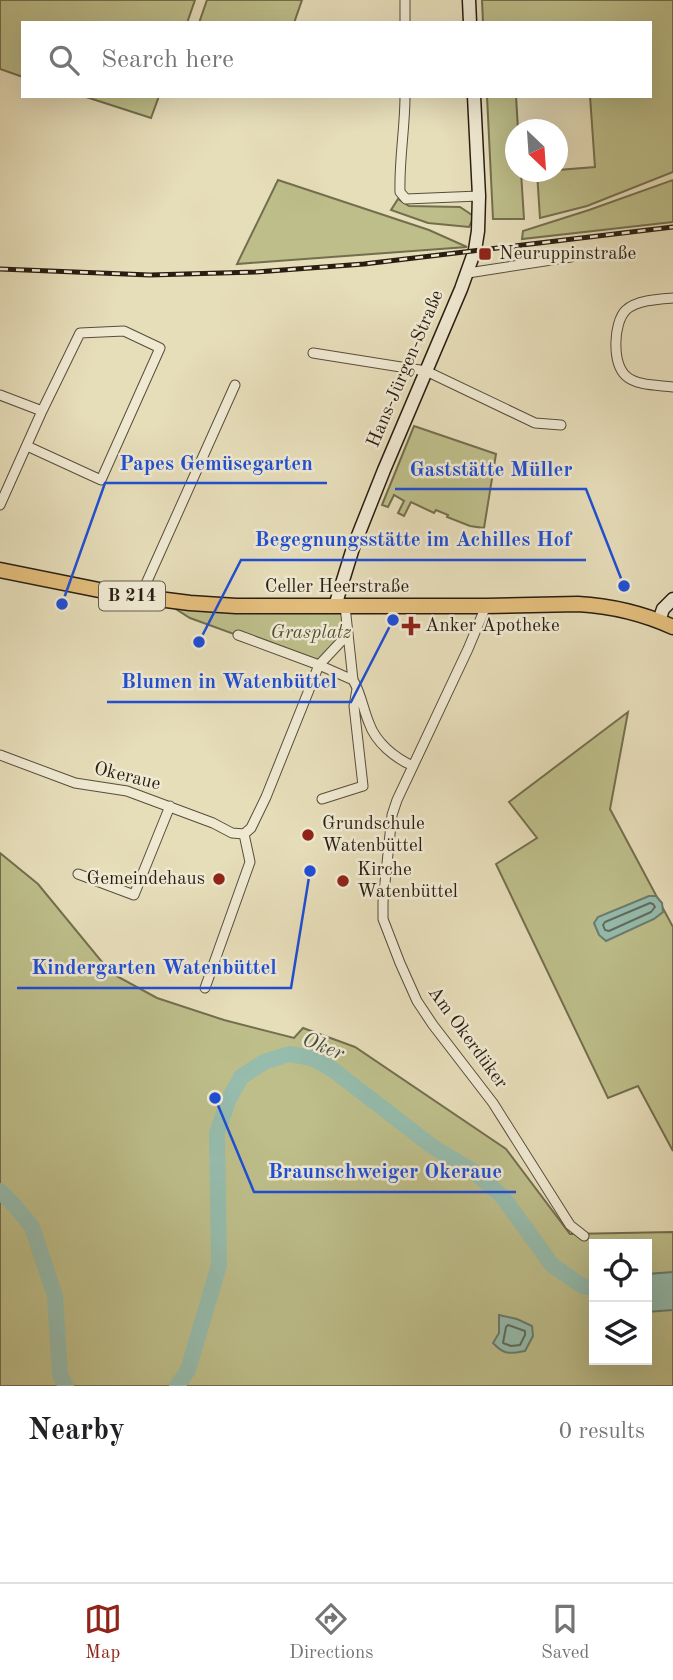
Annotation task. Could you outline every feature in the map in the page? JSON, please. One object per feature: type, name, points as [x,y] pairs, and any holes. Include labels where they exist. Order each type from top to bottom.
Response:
[{"type":"main road","points":[[469,0],[470,21]]},
{"type":"main road","name":"Hans-Jürgen-Straße","points":[[340,606],[351,553],[468,272],[477,242],[474,98]]},
{"type":"main road","name":"Celler Heerstraße","points":[[0,570],[101,591],[190,603],[252,607],[578,604],[630,611],[673,627]]},
{"type":"main road","points":[[659,621],[663,609],[673,599]]},
{"type":"street","points":[[405,0],[405,21]]},
{"type":"street","points":[[405,98],[400,192],[406,199],[478,196]]},
{"type":"street","points":[[468,272],[571,257]]},
{"type":"street","points":[[673,298],[641,303],[626,310],[620,321],[615,343],[617,361],[625,375],[635,381],[673,387]]},
{"type":"street","points":[[0,505],[42,411],[80,333],[124,331],[160,348],[101,480],[27,446]]},
{"type":"street","points":[[313,352],[426,372],[535,423],[561,425]]},
{"type":"street","points":[[140,597],[234,385]]},
{"type":"street","points":[[0,395],[42,411]]},
{"type":"street","points":[[323,799],[363,786],[354,706],[355,684],[348,634],[340,606]]},
{"type":"street","name":"Am Okerdüker","points":[[486,606],[392,815],[383,919],[411,990],[423,1009],[446,1045],[493,1103],[570,1224],[584,1236]]},
{"type":"street","points":[[205,988],[250,862],[244,834],[251,828],[266,797],[319,665],[348,634]]},
{"type":"street","points":[[238,635],[319,665],[355,684],[370,727],[378,739],[400,760],[413,766]]},
{"type":"street","name":"Okeraue","points":[[0,755],[75,783],[127,792],[170,806],[232,833],[244,834]]},
{"type":"street","points":[[78,874],[134,895],[170,806]]},
{"type":"green space","points":[[0,0],[195,0],[188,21],[21,21],[21,76],[0,69]]},
{"type":"green space","points":[[207,0],[302,0],[295,21],[200,21]]},
{"type":"green space","points":[[482,0],[673,0],[673,172],[587,206],[540,218],[538,182],[568,182],[568,169],[595,167],[590,98],[652,98],[652,21],[483,21]]},
{"type":"green space","points":[[89,98],[158,98],[151,118]]},
{"type":"green space","points":[[487,98],[516,98],[517,119],[505,119],[505,182],[522,182],[524,219],[493,219]]},
{"type":"green space","points":[[278,180],[429,230],[467,247],[237,264]]},
{"type":"green space","points":[[673,180],[673,222],[522,239],[523,231]]},
{"type":"green space","points":[[398,199],[409,206],[460,207],[472,215],[472,221],[469,227],[428,223],[391,210]]},
{"type":"green space","points":[[414,426],[496,454],[484,528],[470,526],[411,502],[404,516],[398,513],[404,501],[394,495],[388,507],[382,505]]},
{"type":"green space","name":"Grasplatz","points":[[160,599],[345,606],[348,634],[319,665],[190,618]]},
{"type":"green space","points":[[628,712],[610,809],[673,927],[673,1151],[638,1086],[608,1098],[496,864],[537,838],[509,802]]},
{"type":"green space","points":[[0,853],[38,884],[111,973],[157,998],[224,1020],[294,1038],[303,1028],[355,1047],[506,1149],[570,1234],[673,1232],[673,1386],[0,1386]]},
{"type":"water","points":[[649,896],[656,896],[662,903],[663,912],[654,919],[606,941],[599,935],[594,923],[598,917]]},
{"type":"water","points":[[673,1272],[673,1310],[652,1312],[652,1274]]},
{"type":"water","points":[[499,1315],[532,1326],[533,1336],[525,1351],[508,1353],[493,1343],[499,1333]]},
{"type":"waterway","name":"Oker","points":[[177,1386],[188,1370],[219,1265],[217,1133],[228,1101],[241,1077],[264,1062],[289,1054],[312,1058],[332,1069],[433,1147],[473,1171],[502,1196],[552,1265],[582,1286],[589,1287]]},
{"type":"waterway","name":"Oker","points":[[0,1191],[32,1227],[55,1296],[60,1375],[66,1386]]},
{"type":"railway","points":[[0,269],[150,275],[256,272],[364,264],[673,227]]},
{"type":"place","name":"Neuruppinstraße","points":[[485,254]]},
{"type":"place","name":"Gaststätte Müller","points":[[624,586]]},
{"type":"place","name":"Papes Gemüsegarten","points":[[62,604]]},
{"type":"place","name":"Blumen in Watenbüttel","points":[[393,620]]},
{"type":"place","name":"Anker Apotheke","points":[[411,626]]},
{"type":"place","name":"Begegnungsstätte im Achilles Hof","points":[[199,642]]},
{"type":"place","name":"Grundschule Watenbüttel","points":[[308,835]]},
{"type":"place","name":"Kindergarten Watenbüttel","points":[[310,871]]},
{"type":"place","name":"Gemeindehaus","points":[[219,879]]},
{"type":"place","name":"Kirche Watenbüttel","points":[[343,881]]},
{"type":"place","name":"Braunschweiger Okeraue","points":[[215,1098]]}]
